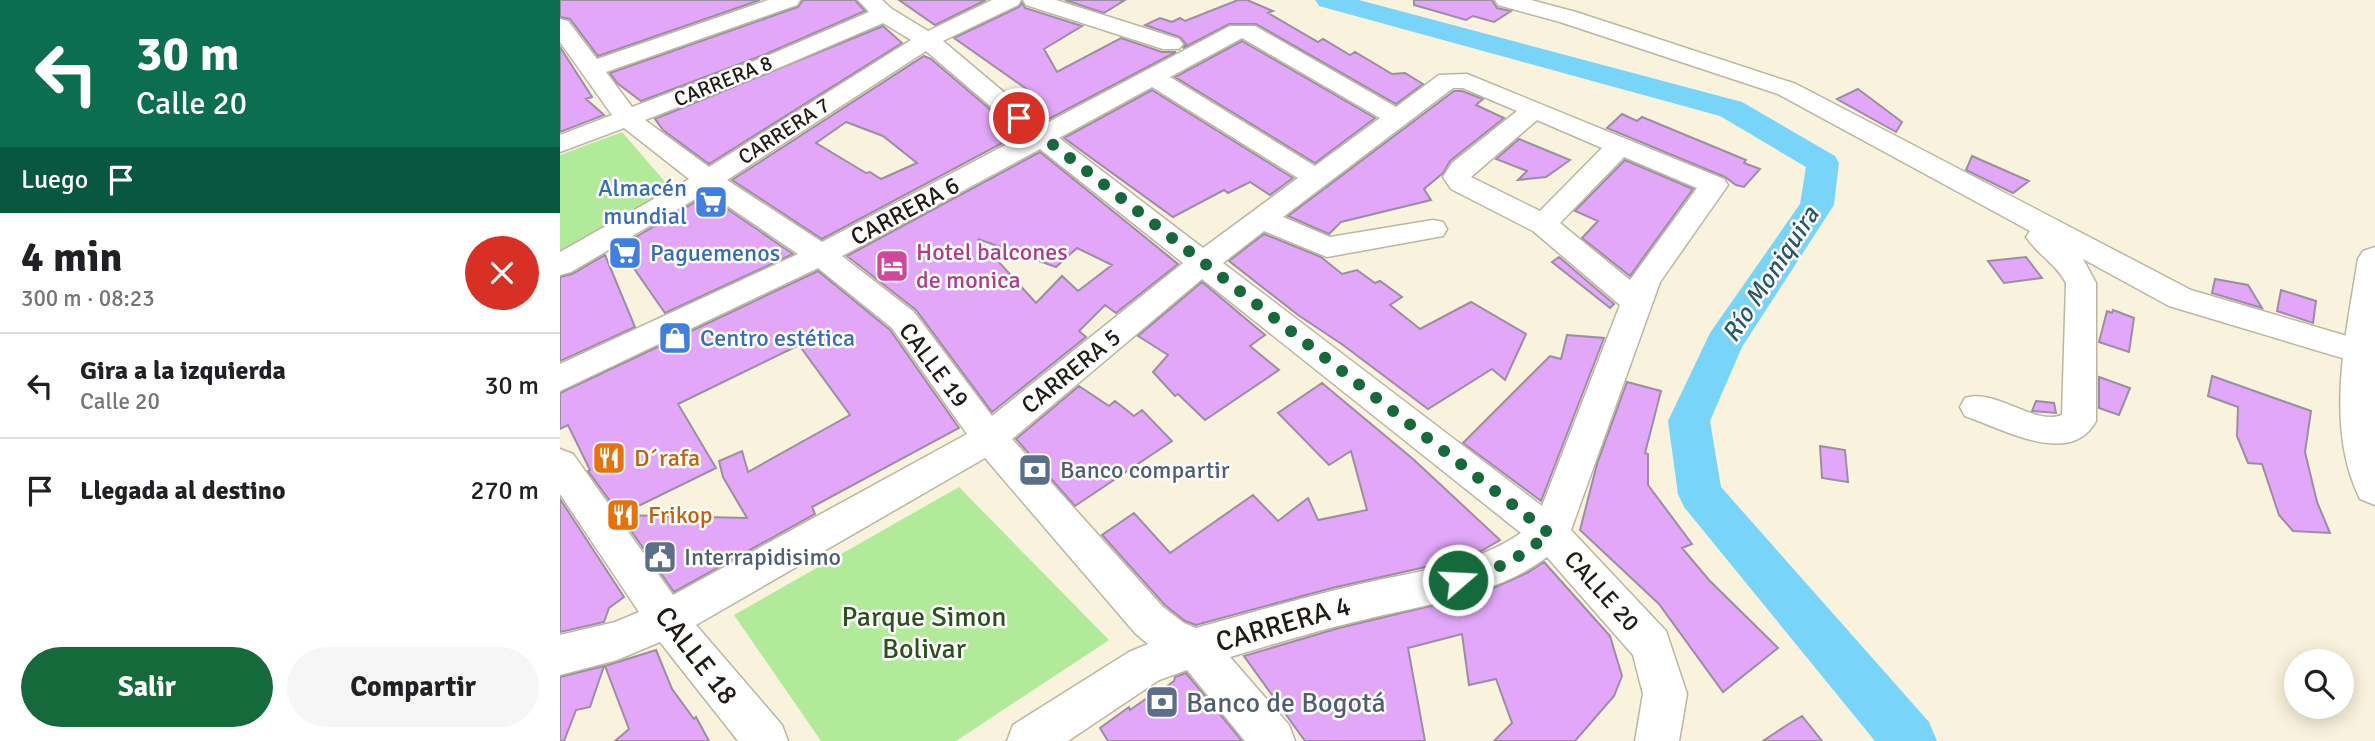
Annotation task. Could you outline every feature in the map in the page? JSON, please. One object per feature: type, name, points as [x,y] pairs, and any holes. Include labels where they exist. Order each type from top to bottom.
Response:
[{"type":"main road","points":[[2375,259],[2362,352],[2361,416],[2368,469],[2375,487]]},
{"type":"street","points":[[696,32],[680,19],[682,16],[723,0]]},
{"type":"street","points":[[592,69],[789,0]]},
{"type":"street","name":"CARRERA 7","points":[[560,265],[708,180],[927,40],[1010,0]]},
{"type":"street","points":[[1034,0],[1171,44]]},
{"type":"street","points":[[1506,0],[1568,17],[1787,89],[2180,298],[2362,352]]},
{"type":"street","name":"CALLE 20","points":[[876,7],[927,40],[1040,136],[1550,534],[1651,645],[1665,694],[1657,741]]},
{"type":"street","name":"CARRERA 8","points":[[560,144],[628,119],[876,7]]},
{"type":"street","name":"CALLE 19","points":[[560,26],[628,119],[708,180],[821,255],[903,320],[989,438],[1149,620],[1169,636],[1195,648],[1273,741]]},
{"type":"street","name":"CARRERA 6","points":[[560,378],[821,255],[1242,30],[1397,118]]},
{"type":"street","points":[[1153,77],[1316,178]]},
{"type":"street","name":"CARRERA 5","points":[[560,655],[617,640],[667,620],[989,438],[1202,263],[1448,80],[1467,80],[1534,110]]},
{"type":"street","points":[[1550,534],[1645,280],[1714,186],[1534,110],[1462,169],[1457,177],[1461,183],[1543,224],[1636,302]]},
{"type":"street","points":[[1543,224],[1619,146]]},
{"type":"street","points":[[1978,407],[2049,430],[2067,431],[2080,421],[2081,283],[2071,264],[2010,207]]},
{"type":"street","points":[[1262,219],[1327,247],[1433,229]]},
{"type":"street","name":"CALLE 18","points":[[560,464],[667,620],[766,741]]},
{"type":"street","name":"CARRERA 4","points":[[1029,741],[1144,666],[1169,655],[1352,604],[1458,580],[1509,563],[1550,534]]},
{"type":"green space","points":[[622,132],[673,191],[560,252],[560,155]]},
{"type":"green space","name":"Parque Simon Bolivar","points":[[959,487],[1109,640],[956,741],[821,741],[734,615]]},
{"type":"building","points":[[560,0],[760,0],[598,56],[570,19],[560,17]]},
{"type":"building","points":[[803,0],[855,0],[865,11],[766,54],[641,101],[617,83],[610,73],[798,7]]},
{"type":"building","points":[[899,0],[986,0],[935,25]]},
{"type":"building","points":[[1065,0],[1125,0],[1104,13]]},
{"type":"building","points":[[1238,0],[1247,0],[1273,11],[1268,13],[1318,42],[1323,39],[1350,55],[1355,52],[1392,74],[1405,73],[1423,84],[1396,104],[1256,24],[1229,24],[1183,48],[1186,44],[1180,37],[1145,25],[1160,18],[1172,22],[1180,18],[1185,21]]},
{"type":"building","points":[[1414,0],[1492,0],[1497,8],[1511,11],[1494,22],[1473,16],[1466,20],[1414,5]]},
{"type":"building","points":[[1022,3],[1025,8],[1082,26],[1044,49],[1057,72],[1121,38],[1162,52],[1176,52],[1043,122],[1007,91],[1024,98],[1028,90],[954,38],[1019,7]]},
{"type":"building","points":[[883,26],[902,43],[709,164],[663,130],[655,119]]},
{"type":"building","points":[[1242,41],[1375,118],[1315,163],[1175,77]]},
{"type":"building","points":[[560,47],[592,97],[586,99],[604,115],[560,132]]},
{"type":"building","points":[[924,56],[931,59],[1019,134],[822,239],[732,180]],"holes":[[[846,122],[883,136],[917,163],[881,179],[816,143]]]},
{"type":"building","points":[[1858,89],[1902,122],[1896,132],[1837,99]]},
{"type":"building","points":[[1152,90],[1293,178],[1270,195],[1250,182],[1228,193],[1224,190],[1173,217],[1064,138]]},
{"type":"building","points":[[1454,91],[1462,91],[1483,99],[1476,105],[1504,118],[1450,161],[1443,173],[1424,189],[1431,200],[1341,222],[1329,234],[1288,216]]},
{"type":"building","points":[[1622,114],[1637,121],[1642,117],[1746,160],[1744,163],[1760,169],[1744,187],[1736,185],[1725,177],[1607,128]]},
{"type":"building","points":[[1519,139],[1570,160],[1546,177],[1518,180],[1527,171],[1496,159]]},
{"type":"building","points":[[1040,152],[1178,264],[1116,313],[1105,305],[1079,331],[1086,337],[992,412],[916,310],[847,256]],"holes":[[[978,239],[1056,267],[1077,248],[1112,265],[1078,291],[1062,276],[1036,303]]]},
{"type":"building","points":[[1972,156],[2029,181],[2013,193],[1966,170]]},
{"type":"building","points":[[1625,160],[1693,189],[1630,276],[1582,238],[1598,221],[1575,211]]},
{"type":"building","points":[[707,195],[793,254],[665,313],[619,247]]},
{"type":"building","points":[[1264,234],[1321,257],[1342,274],[1357,270],[1375,283],[1380,281],[1402,297],[1390,305],[1420,329],[1471,302],[1526,334],[1505,380],[1492,369],[1428,409],[1298,315],[1229,261]]},
{"type":"building","points":[[605,255],[635,327],[560,361],[560,277],[572,274]]},
{"type":"building","points":[[1559,257],[1614,304],[1610,308],[1552,262]]},
{"type":"building","points":[[2026,257],[2042,278],[2004,283],[1988,261]]},
{"type":"building","points":[[818,271],[890,330],[959,428],[812,507],[815,514],[674,592],[588,471],[590,470],[568,425],[560,429],[560,393]],"holes":[[[799,345],[850,415],[748,472],[742,451],[719,461],[723,477],[747,518],[620,515],[716,468],[678,404]]]},
{"type":"building","points":[[2215,279],[2248,285],[2262,308],[2212,293]]},
{"type":"building","points":[[1202,282],[1265,335],[1250,346],[1279,370],[1205,420],[1178,394],[1175,396],[1153,372],[1168,355],[1138,336]]},
{"type":"building","points":[[2281,290],[2316,301],[2313,323],[2277,311]]},
{"type":"building","points":[[2113,310],[2134,318],[2129,352],[2099,342],[2107,311],[2112,313]]},
{"type":"building","points":[[1567,335],[1604,338],[1541,501],[1463,443],[1550,356],[1561,359]]},
{"type":"building","points":[[2212,376],[2311,411],[2305,452],[2317,502],[2330,533],[2293,531],[2279,515],[2262,464],[2248,463],[2237,436],[2238,407],[2208,396]]},
{"type":"building","points":[[2099,377],[2130,388],[2119,415],[2099,408]]},
{"type":"building","points":[[1627,382],[1661,391],[1645,453],[1648,454],[1648,485],[1692,544],[1682,548],[1709,580],[1778,648],[1723,692],[1659,604],[1580,530],[1597,464]]},
{"type":"building","points":[[1322,383],[1413,459],[1500,540],[1481,551],[1439,564],[1332,588],[1196,625],[1185,621],[1165,605],[1102,535],[1134,513],[1170,553],[1253,495],[1278,521],[1308,498],[1318,520],[1367,510],[1351,451],[1329,465],[1278,413]]},
{"type":"building","points":[[1079,386],[1109,406],[1115,401],[1134,416],[1142,410],[1172,441],[1075,506],[1016,439]]},
{"type":"building","points":[[2036,401],[2054,403],[2056,413],[2032,411]]},
{"type":"building","points":[[1820,446],[1845,450],[1848,482],[1822,478]]},
{"type":"building","points":[[560,499],[624,597],[609,608],[604,622],[560,632]]},
{"type":"building","points":[[1544,562],[1610,636],[1622,676],[1614,696],[1575,741],[1494,741],[1512,723],[1496,679],[1469,685],[1462,634],[1408,648],[1425,741],[1305,741],[1244,656],[1339,628],[1480,594],[1527,573]]},
{"type":"building","points":[[656,650],[672,689],[694,719],[696,717],[709,741],[615,741],[629,729],[605,666]]},
{"type":"building","points":[[604,666],[590,707],[576,710],[564,741],[560,741],[560,677]]},
{"type":"building","points":[[1186,673],[1242,741],[1108,741],[1100,728],[1129,707],[1130,710],[1147,698],[1149,700],[1174,681],[1175,677]]},
{"type":"building","points":[[1802,716],[1822,741],[1763,741],[1787,725]]},
{"type":"waterway","name":"Río Moniquira","points":[[1328,0],[1731,109],[1823,163],[1817,205],[1724,343],[1689,421],[1700,494],[1910,741]]},
{"type":"place","name":"Almacén mundial","points":[[711,202]]},
{"type":"place","name":"Paguemenos","points":[[625,253]]},
{"type":"place","name":"Hotel balcones de monica","points":[[892,266]]},
{"type":"place","name":"Centro estética","points":[[675,338]]},
{"type":"place","name":"D´rafa","points":[[609,458]]},
{"type":"place","name":"Banco compartir","points":[[1035,470]]},
{"type":"place","name":"Frikop","points":[[623,515]]},
{"type":"place","name":"Interrapidisimo","points":[[660,557]]},
{"type":"place","name":"Banco de Bogotá","points":[[1162,702]]},
{"type":"route","points":[[1019,118],[1550,534],[1509,563],[1458,580]]}]
